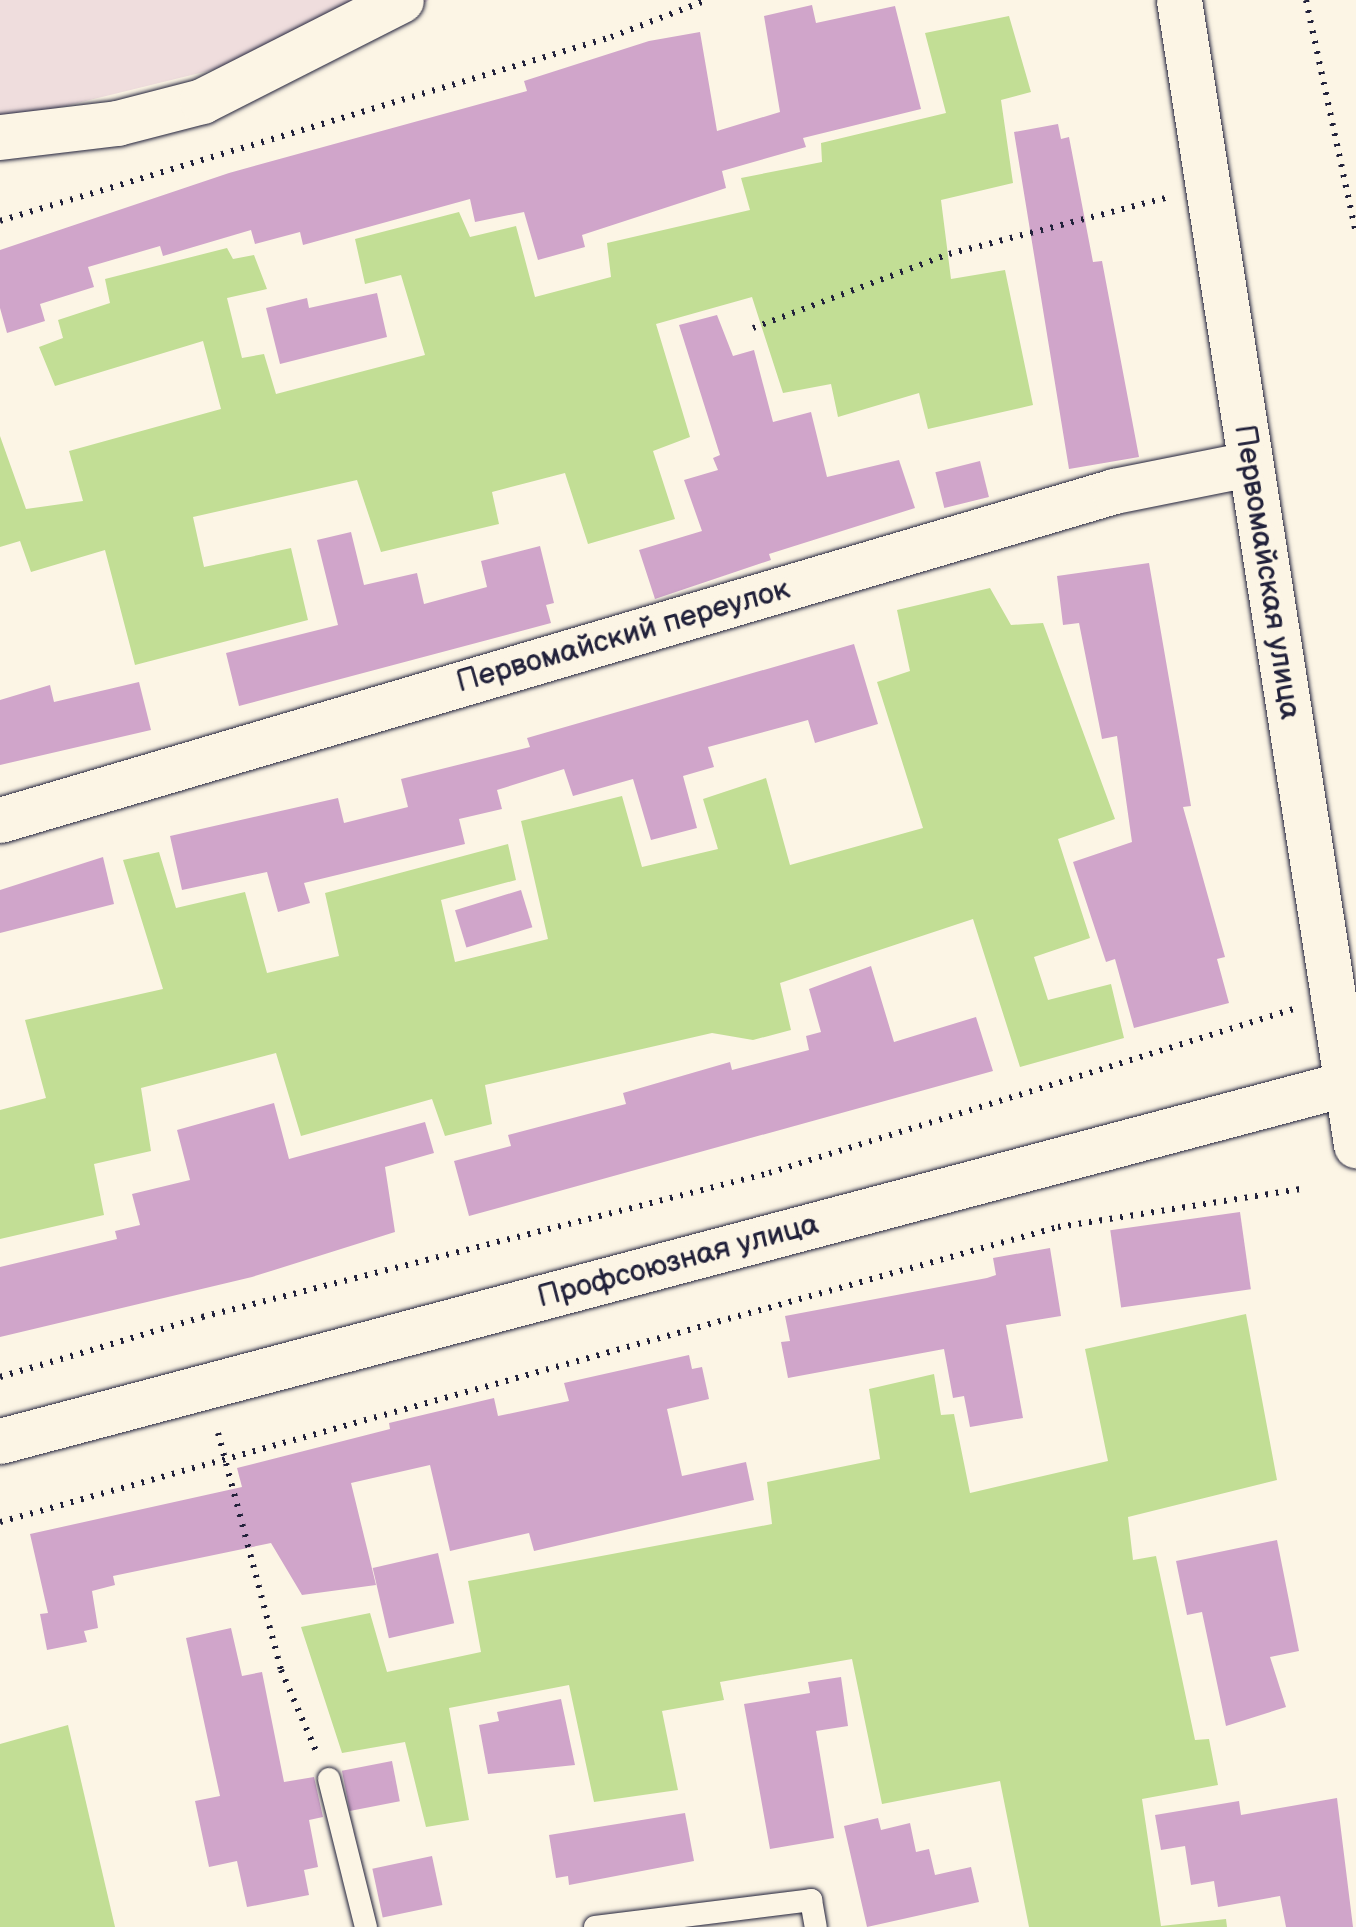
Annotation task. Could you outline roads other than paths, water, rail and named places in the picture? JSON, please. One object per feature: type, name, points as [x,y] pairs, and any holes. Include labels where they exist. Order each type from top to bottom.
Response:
[{"type":"street","points":[[0,136],[117,123],[202,101],[401,0]]},
{"type":"street","name":"Первомайская улица","points":[[1179,0],[1212,189],[1250,464],[1333,994],[1351,1082],[1356,1145]]},
{"type":"street","name":"Первомайский переулок","points":[[0,820],[1114,491],[1250,464]]},
{"type":"street","name":"Профсоюзная улица","points":[[0,1441],[1351,1082]]},
{"type":"lane","points":[[328,1779],[366,1927]]},
{"type":"lane","points":[[595,1927],[811,1900],[816,1927]]}]
